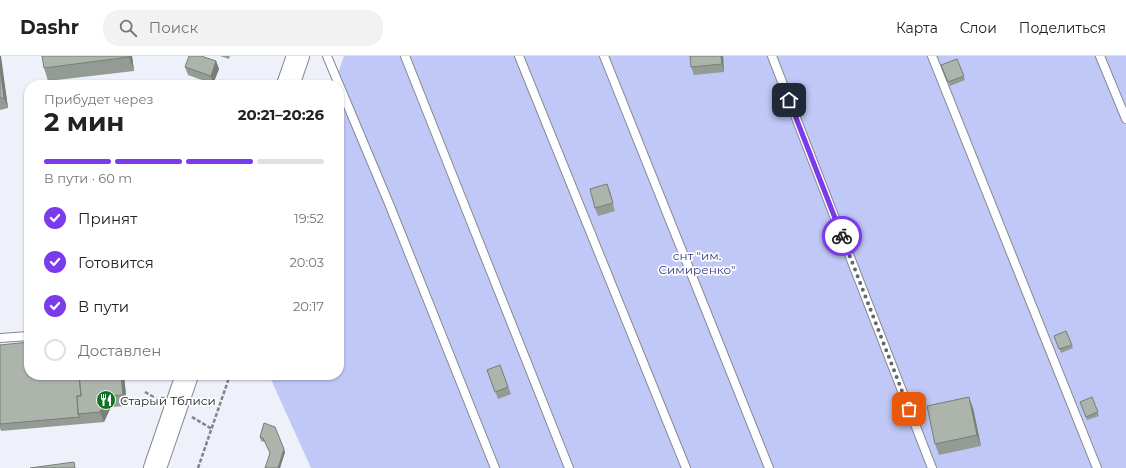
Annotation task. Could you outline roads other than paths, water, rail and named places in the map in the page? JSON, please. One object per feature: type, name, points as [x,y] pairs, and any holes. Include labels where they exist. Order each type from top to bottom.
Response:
[{"type":"main road","points":[[290,80],[298,56]]},
{"type":"main road","points":[[155,468],[185,380]]},
{"type":"lane","points":[[327,56],[337,80]]},
{"type":"lane","points":[[406,56],[569,468]]},
{"type":"lane","points":[[519,56],[686,468]]},
{"type":"lane","points":[[604,56],[769,468]]},
{"type":"lane","points":[[772,56],[932,468]]},
{"type":"lane","points":[[932,56],[1097,468]]},
{"type":"lane","points":[[1100,56],[1126,119]]},
{"type":"lane","points":[[344,97],[387,199],[495,468]]},
{"type":"lane","points":[[0,338],[24,336]]},
{"type":"place","name":"Старый Тблиси","points":[[106,400]]},
{"type":"park label","name":"снт \"им. Симиренко\"","points":[[697,262]]}]
